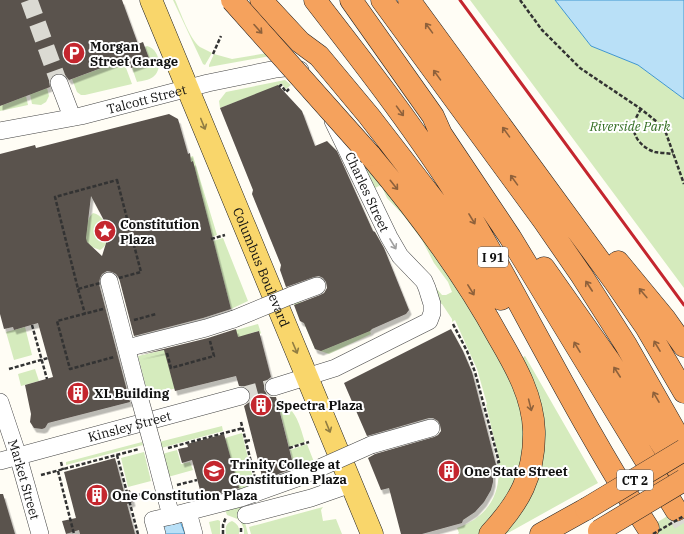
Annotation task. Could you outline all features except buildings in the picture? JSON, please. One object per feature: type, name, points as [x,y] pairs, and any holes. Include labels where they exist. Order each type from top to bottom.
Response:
[{"type":"highway","points":[[232,0],[370,155],[411,206],[453,263],[496,331],[516,370],[528,396],[533,418],[534,442],[528,477],[521,492],[512,508],[490,534]]},
{"type":"highway","points":[[261,0],[300,42],[318,56]]},
{"type":"highway","points":[[280,0],[304,31],[318,56],[406,163],[462,238],[526,339],[569,411],[596,443]]},
{"type":"highway","name":"I 91","points":[[315,0],[376,79],[428,151],[467,212],[485,241],[596,443],[650,531]]},
{"type":"highway","points":[[351,0],[433,116],[447,130],[582,321],[631,394],[684,480]]},
{"type":"highway","points":[[382,0],[571,259],[626,345],[684,449]]},
{"type":"highway","points":[[409,0],[630,303],[684,392]]},
{"type":"highway","points":[[433,116],[441,134],[510,237],[680,513]]},
{"type":"highway","points":[[554,198],[568,207],[584,222],[665,320],[684,346]]},
{"type":"highway","name":"CT 2","points":[[541,534],[586,509],[684,449]]},
{"type":"highway","name":"CT 2","points":[[597,533],[684,480]]},
{"type":"main road","name":"Columbus Boulevard","points":[[151,0],[372,534]]},
{"type":"street","name":"Talcott Street","points":[[0,130],[72,117],[208,83],[269,70],[292,67]]},
{"type":"street","name":"Charles Street","points":[[292,67],[303,71],[320,93],[389,237],[400,256],[424,281],[428,288],[432,304],[432,312],[429,321],[335,368],[307,378]]},
{"type":"street","points":[[59,83],[72,117]]},
{"type":"street","points":[[109,281],[171,516]]},
{"type":"street","points":[[128,351],[234,319],[316,286]]},
{"type":"street","points":[[274,387],[307,378]]},
{"type":"street","name":"Kinsley Street","points":[[0,461],[241,396]]},
{"type":"street","name":"Market Street","points":[[0,402],[18,456],[40,534]]},
{"type":"street","points":[[157,534],[153,520],[188,512],[259,492],[297,478],[371,445],[431,428]]},
{"type":"street","points":[[246,515],[311,498],[351,484]]},
{"type":"street","points":[[188,512],[194,534]]},
{"type":"path","points":[[520,0],[542,30],[580,68],[652,117],[661,127],[666,133],[684,184]]},
{"type":"path","points":[[213,54],[221,36]]},
{"type":"path","points":[[641,109],[634,128],[640,143],[656,152],[673,154]]},
{"type":"path","points":[[78,289],[141,272],[117,180],[55,197],[78,289],[85,314]]},
{"type":"path","points":[[210,239],[225,236]]},
{"type":"path","points":[[116,306],[57,321],[70,369],[128,351]]},
{"type":"path","points":[[120,324],[156,314]]},
{"type":"path","points":[[453,324],[467,351],[475,372],[499,462],[495,463]]},
{"type":"path","points":[[32,325],[47,379]]},
{"type":"path","points":[[167,353],[171,368],[214,356],[211,345]]},
{"type":"path","points":[[9,369],[48,358]]},
{"type":"path","points":[[241,422],[259,492]]},
{"type":"path","points":[[41,475],[117,455],[243,428]]},
{"type":"path","points":[[246,441],[252,440]]},
{"type":"path","points":[[289,448],[309,442]]},
{"type":"path","points":[[117,455],[138,534]]},
{"type":"path","points":[[61,462],[63,470]]},
{"type":"path","points":[[58,471],[74,534]]},
{"type":"path","points":[[189,482],[197,480]]},
{"type":"path","points":[[650,531],[680,513]]},
{"type":"path","points":[[223,534],[223,525],[226,517]]},
{"type":"green space","points":[[173,0],[175,0],[192,38],[200,47],[212,53],[205,65],[203,64]]},
{"type":"green space","name":"Riverside Park","points":[[470,0],[555,0],[591,46],[638,65],[684,99],[684,288]]},
{"type":"green space","points":[[147,46],[155,51],[157,55],[159,60],[158,70],[153,77],[137,82],[132,68],[150,61],[145,47]]},
{"type":"green space","points":[[267,53],[270,56],[209,67],[214,54],[232,59]]},
{"type":"green space","points":[[123,60],[132,84],[85,95],[81,95],[77,92],[72,79]]},
{"type":"green space","points":[[285,80],[291,85],[286,89],[281,83],[278,86],[220,108],[219,101],[226,92]]},
{"type":"green space","points":[[47,88],[49,96],[46,102],[41,105],[32,104],[30,94]]},
{"type":"green space","points":[[26,96],[28,105],[0,111],[0,106]]},
{"type":"green space","points":[[193,156],[217,235],[212,237],[190,157]]},
{"type":"green space","points":[[365,159],[462,294],[510,378],[521,407],[525,441],[516,481],[481,534],[458,534],[457,528],[467,524],[484,512],[494,495],[499,475],[498,464],[500,463],[487,404],[477,369],[455,320],[452,322],[452,319],[442,304],[436,303],[432,283],[442,295],[446,295],[452,292],[448,282],[434,263],[422,240],[404,216],[387,198],[382,187],[379,186],[375,188],[363,162]]},
{"type":"green space","points":[[93,213],[102,219],[107,230],[107,241],[100,250],[92,247],[86,241],[86,226]]},
{"type":"green space","points":[[223,238],[248,301],[231,309],[213,241]]},
{"type":"green space","points":[[295,301],[300,301],[302,304],[372,329],[370,331],[371,334],[329,354],[315,349],[304,323],[301,321],[294,304]]},
{"type":"green space","points":[[258,324],[260,334],[259,331],[251,333],[236,341],[233,331]]},
{"type":"green space","points":[[25,327],[32,355],[14,360],[6,332]]},
{"type":"green space","points":[[224,334],[231,375],[148,395],[138,356],[164,350],[219,364],[212,337]]},
{"type":"green space","points":[[525,356],[598,483],[506,534],[506,531],[528,495],[519,360]]},
{"type":"green space","points":[[35,369],[39,381],[21,386],[18,374]]},
{"type":"green space","points":[[285,406],[289,408],[296,416],[305,442],[289,447],[279,407]]},
{"type":"green space","points":[[222,426],[223,431],[161,448],[159,442]]},
{"type":"green space","points":[[242,433],[254,485],[240,494],[225,438]]},
{"type":"green space","points":[[142,442],[143,445],[66,465],[66,462]]},
{"type":"green space","points":[[307,444],[314,462],[295,472],[290,450]]},
{"type":"green space","points":[[177,450],[181,464],[190,462],[193,470],[168,477],[162,454]]},
{"type":"green space","points":[[144,452],[151,481],[128,487],[121,458]]},
{"type":"green space","points":[[240,503],[248,534],[244,534],[244,529],[240,520],[227,515],[224,507]]},
{"type":"green space","points":[[684,506],[684,534],[638,534]]},
{"type":"green space","points":[[323,507],[321,510],[323,521],[336,519],[342,534],[251,534],[249,527]]},
{"type":"green space","points":[[220,521],[220,534],[212,534],[209,522]]},
{"type":"green space","points":[[232,521],[238,526],[239,534],[226,534],[226,526]]},
{"type":"water","points":[[555,0],[684,0],[684,99],[638,65],[591,46]]},
{"type":"water","points":[[180,521],[185,534],[164,534],[163,525]]},
{"type":"tunnel","points":[[29,0],[59,83]]},
{"type":"tunnel","points":[[241,396],[274,387]]},
{"type":"tunnel","points":[[676,510],[684,523]]},
{"type":"railway","points":[[460,0],[684,305]]},
{"type":"place","name":"Morgan Street Garage","points":[[74,53]]},
{"type":"place","name":"Constitution Plaza","points":[[105,231]]},
{"type":"place","name":"XL Building","points":[[78,393]]},
{"type":"place","name":"Spectra Plaza","points":[[261,405]]},
{"type":"place","name":"Trinity College at Constitution Plaza","points":[[214,471]]},
{"type":"place","name":"One State Street","points":[[449,471]]},
{"type":"place","name":"One Constitution Plaza","points":[[97,495]]}]
